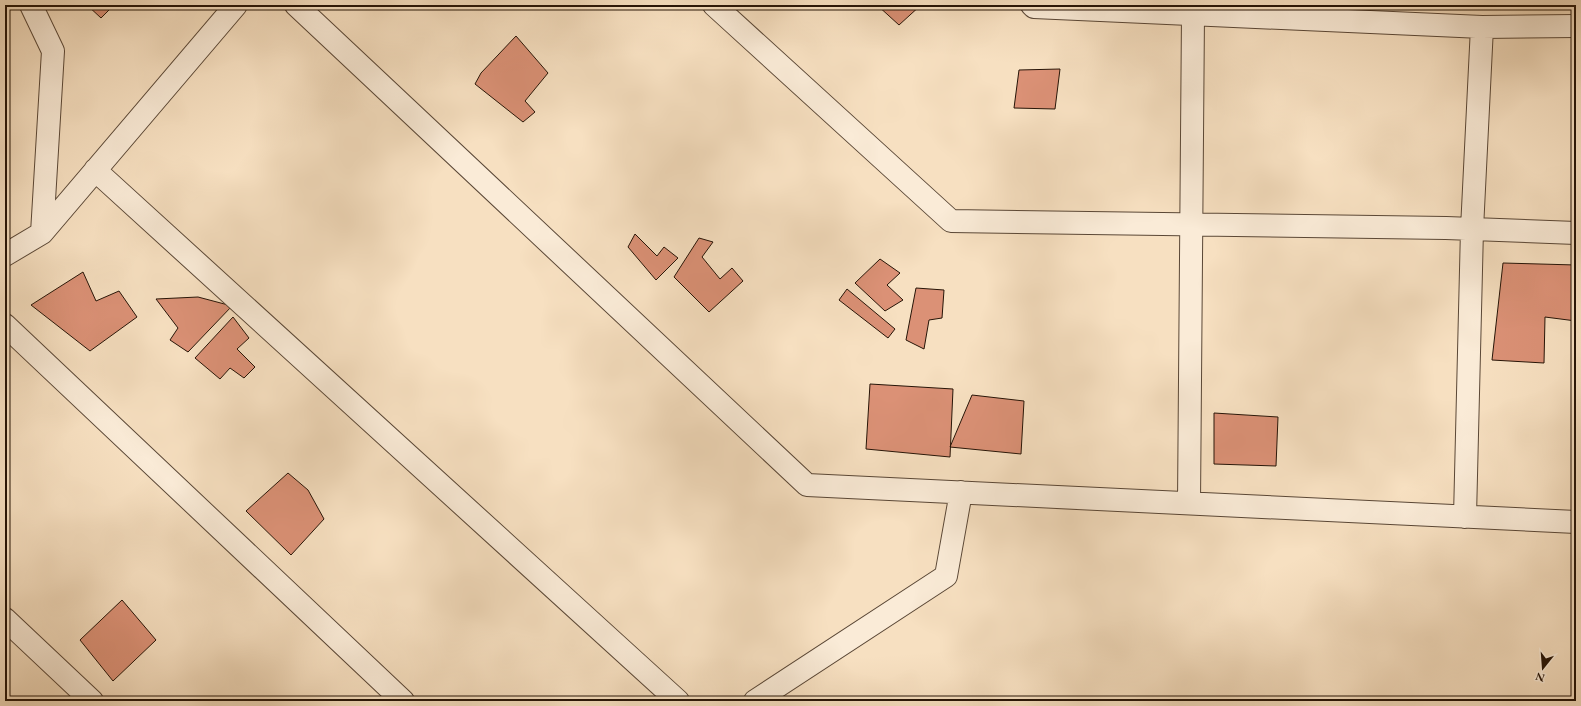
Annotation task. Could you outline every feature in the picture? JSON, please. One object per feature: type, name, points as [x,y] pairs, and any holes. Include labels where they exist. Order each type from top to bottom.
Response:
[{"type":"street","points":[[31,5],[54,51],[42,233]]},
{"type":"street","points":[[5,255],[42,233],[236,5]]},
{"type":"street","points":[[296,5],[807,485],[1576,522]]},
{"type":"street","points":[[714,5],[951,221],[1472,229],[1576,233]]},
{"type":"street","points":[[1032,5],[1034,7],[1482,26],[1576,26]]},
{"type":"street","points":[[1189,503],[1193,14]]},
{"type":"street","points":[[1465,517],[1472,229],[1482,26]]},
{"type":"street","points":[[96,170],[678,701]]},
{"type":"street","points":[[5,325],[403,701]]},
{"type":"street","points":[[756,701],[946,576],[961,492]]},
{"type":"street","points":[[5,619],[92,701]]},
{"type":"building","points":[[87,5],[114,5],[101,18]]},
{"type":"building","points":[[877,5],[921,5],[899,25]]},
{"type":"building","points":[[516,36],[548,73],[525,101],[535,112],[523,122],[475,84],[481,73]]},
{"type":"building","points":[[1060,69],[1055,109],[1014,108],[1019,70]]},
{"type":"building","points":[[635,234],[657,256],[664,247],[678,258],[656,280],[628,247]]},
{"type":"building","points":[[699,238],[713,242],[702,257],[720,279],[732,268],[743,281],[709,312],[674,277]]},
{"type":"building","points":[[880,259],[900,273],[887,285],[903,300],[885,311],[855,283]]},
{"type":"building","points":[[1503,263],[1576,265],[1576,321],[1545,317],[1544,363],[1492,360]]},
{"type":"building","points":[[83,272],[96,301],[119,291],[137,317],[90,351],[31,305]]},
{"type":"building","points":[[916,288],[944,290],[942,318],[929,320],[924,349],[906,340]]},
{"type":"building","points":[[847,289],[895,329],[888,338],[839,300]]},
{"type":"building","points":[[198,297],[232,306],[188,352],[170,340],[178,328],[156,299]]},
{"type":"building","points":[[233,317],[249,338],[237,349],[255,367],[244,378],[230,368],[220,379],[195,358]]},
{"type":"building","points":[[870,384],[953,389],[950,457],[866,449]]},
{"type":"building","points":[[972,395],[1024,401],[1021,454],[950,447]]},
{"type":"building","points":[[1214,413],[1278,417],[1276,466],[1214,464]]},
{"type":"building","points":[[288,473],[308,490],[324,519],[291,555],[246,511]]},
{"type":"building","points":[[122,600],[156,640],[113,681],[80,640]]}]
